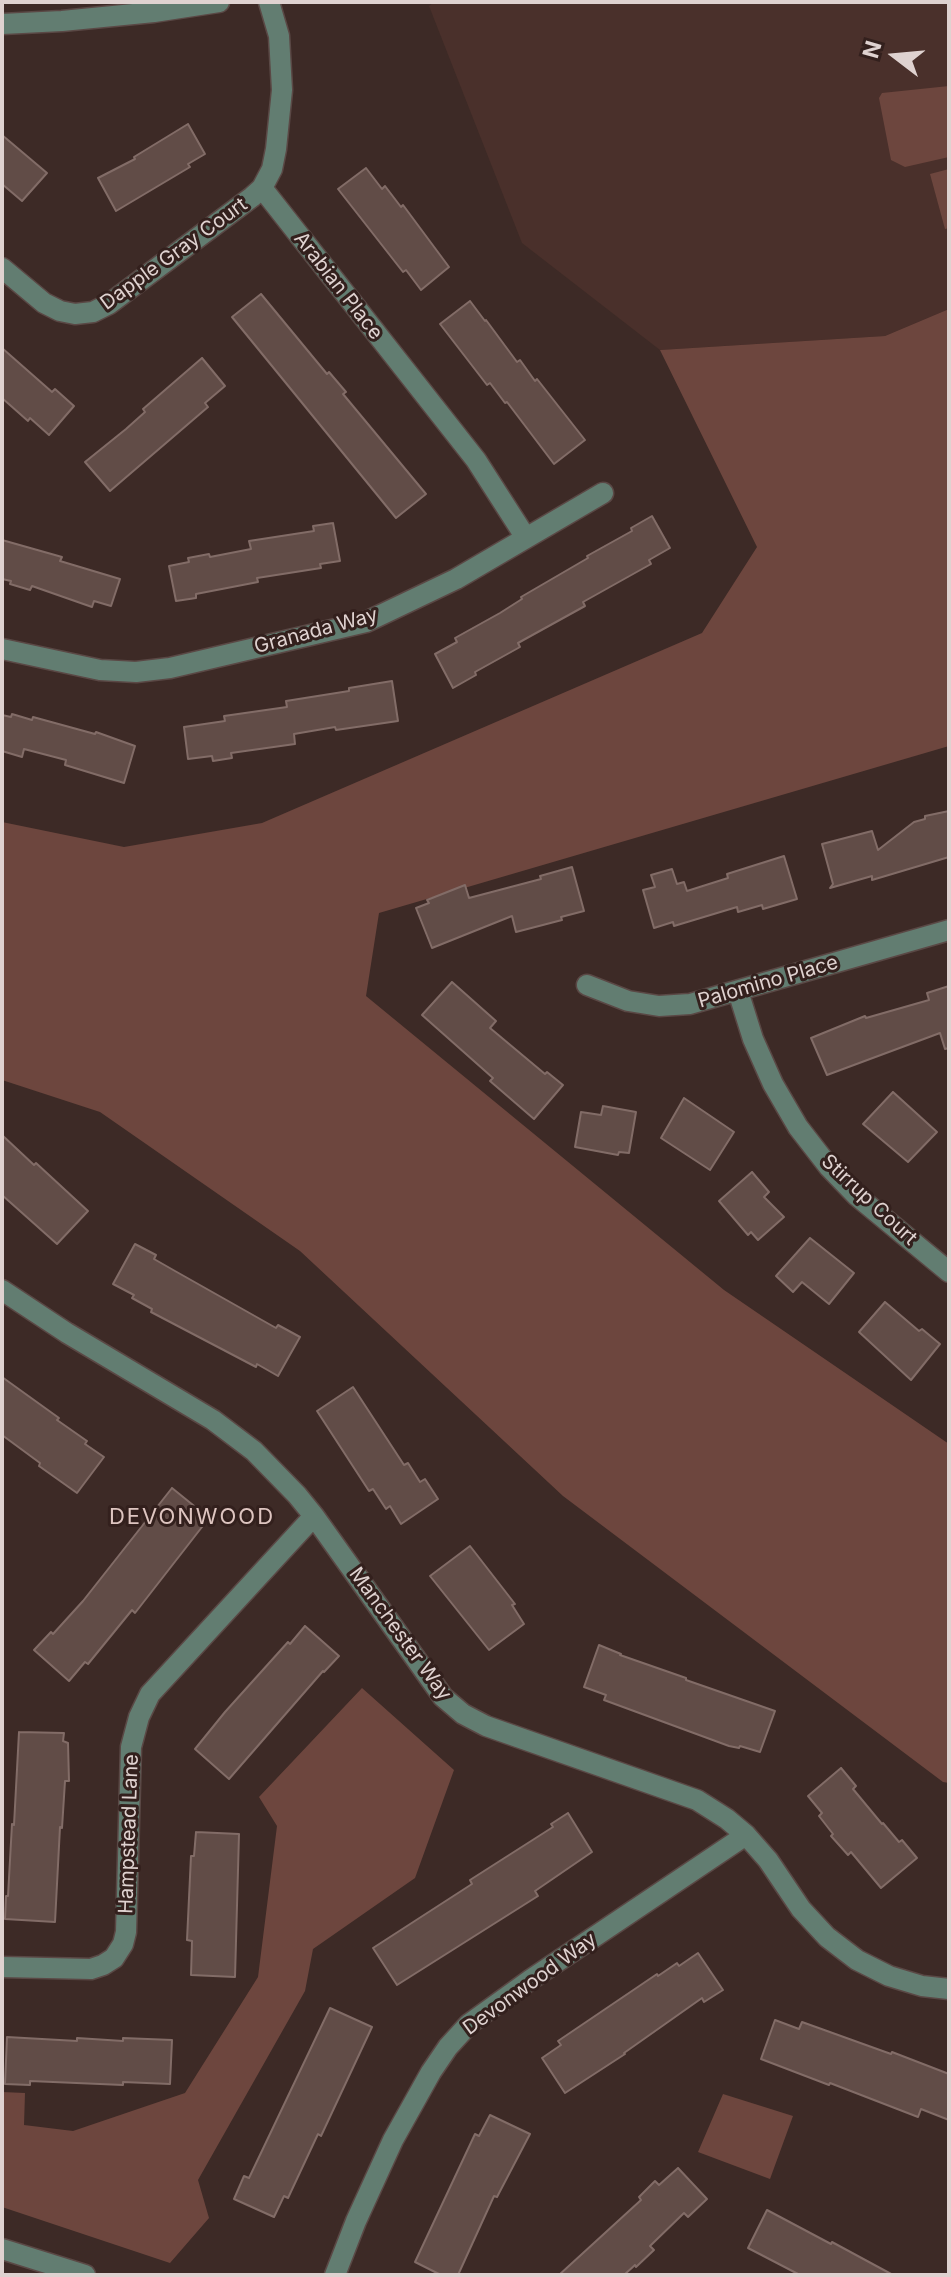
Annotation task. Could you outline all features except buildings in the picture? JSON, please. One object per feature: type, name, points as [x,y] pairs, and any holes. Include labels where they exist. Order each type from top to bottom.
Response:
[{"type":"street","points":[[2,24],[124,15],[219,2]]},
{"type":"street","points":[[262,188],[272,169],[282,90],[279,36],[269,2]]},
{"type":"street","name":"Dapple Gray Court","points":[[2,268],[52,307],[75,314],[93,312],[109,304],[262,188]]},
{"type":"street","name":"Arabian Place","points":[[262,188],[476,460],[526,538]]},
{"type":"street","name":"Granada Way","points":[[2,649],[100,670],[136,672],[170,668],[366,622],[456,579],[603,493]]},
{"type":"street","name":"Palomino Place","points":[[587,985],[628,1001],[659,1006],[690,1004],[949,930]]},
{"type":"street","name":"Stirrup Court","points":[[738,991],[753,1039],[773,1084],[798,1127],[829,1167],[857,1196],[949,1272]]},
{"type":"street","name":"Manchester Way","points":[[2,1290],[67,1333],[213,1420],[254,1451],[314,1516],[443,1697],[463,1714],[486,1726],[697,1800],[746,1835],[768,1860],[801,1909],[827,1937],[857,1960],[889,1976],[922,1986],[949,1989]]},
{"type":"street","name":"Hampstead Lane","points":[[2,1967],[91,1969],[114,1958],[126,1932],[131,1747],[139,1717],[150,1694],[314,1516]]},
{"type":"street","name":"Devonwood Way","points":[[335,2275],[393,2140],[431,2072],[469,2024],[746,1835]]},
{"type":"street","points":[[2,2249],[85,2275]]},
{"type":"shaded area","points":[[434,2],[949,2],[949,309],[885,336],[660,350],[522,243],[429,6]]},
{"type":"shaded area","points":[[949,86],[949,157],[905,167],[891,160],[879,98],[882,93]]},
{"type":"shaded area","points":[[949,169],[949,228],[945,229],[930,174]]},
{"type":"shaded area","points":[[949,309],[949,746],[379,913],[366,996],[724,1290],[949,1444],[949,1783],[943,1782],[563,1496],[300,1251],[100,1112],[2,1080],[2,822],[124,847],[262,823],[702,633],[757,547],[660,350],[885,336]]},
{"type":"shaded area","points":[[362,1688],[454,1770],[415,1878],[313,1949],[305,1991],[198,2180],[209,2218],[170,2263],[2,2207],[2,2092],[25,2093],[24,2125],[73,2131],[185,2093],[258,1977],[277,1826],[259,1797]]},
{"type":"shaded area","points":[[723,2094],[793,2116],[770,2179],[698,2152]]},
{"type":"district","name":"DEVONWOOD","points":[[192,1517]]}]
